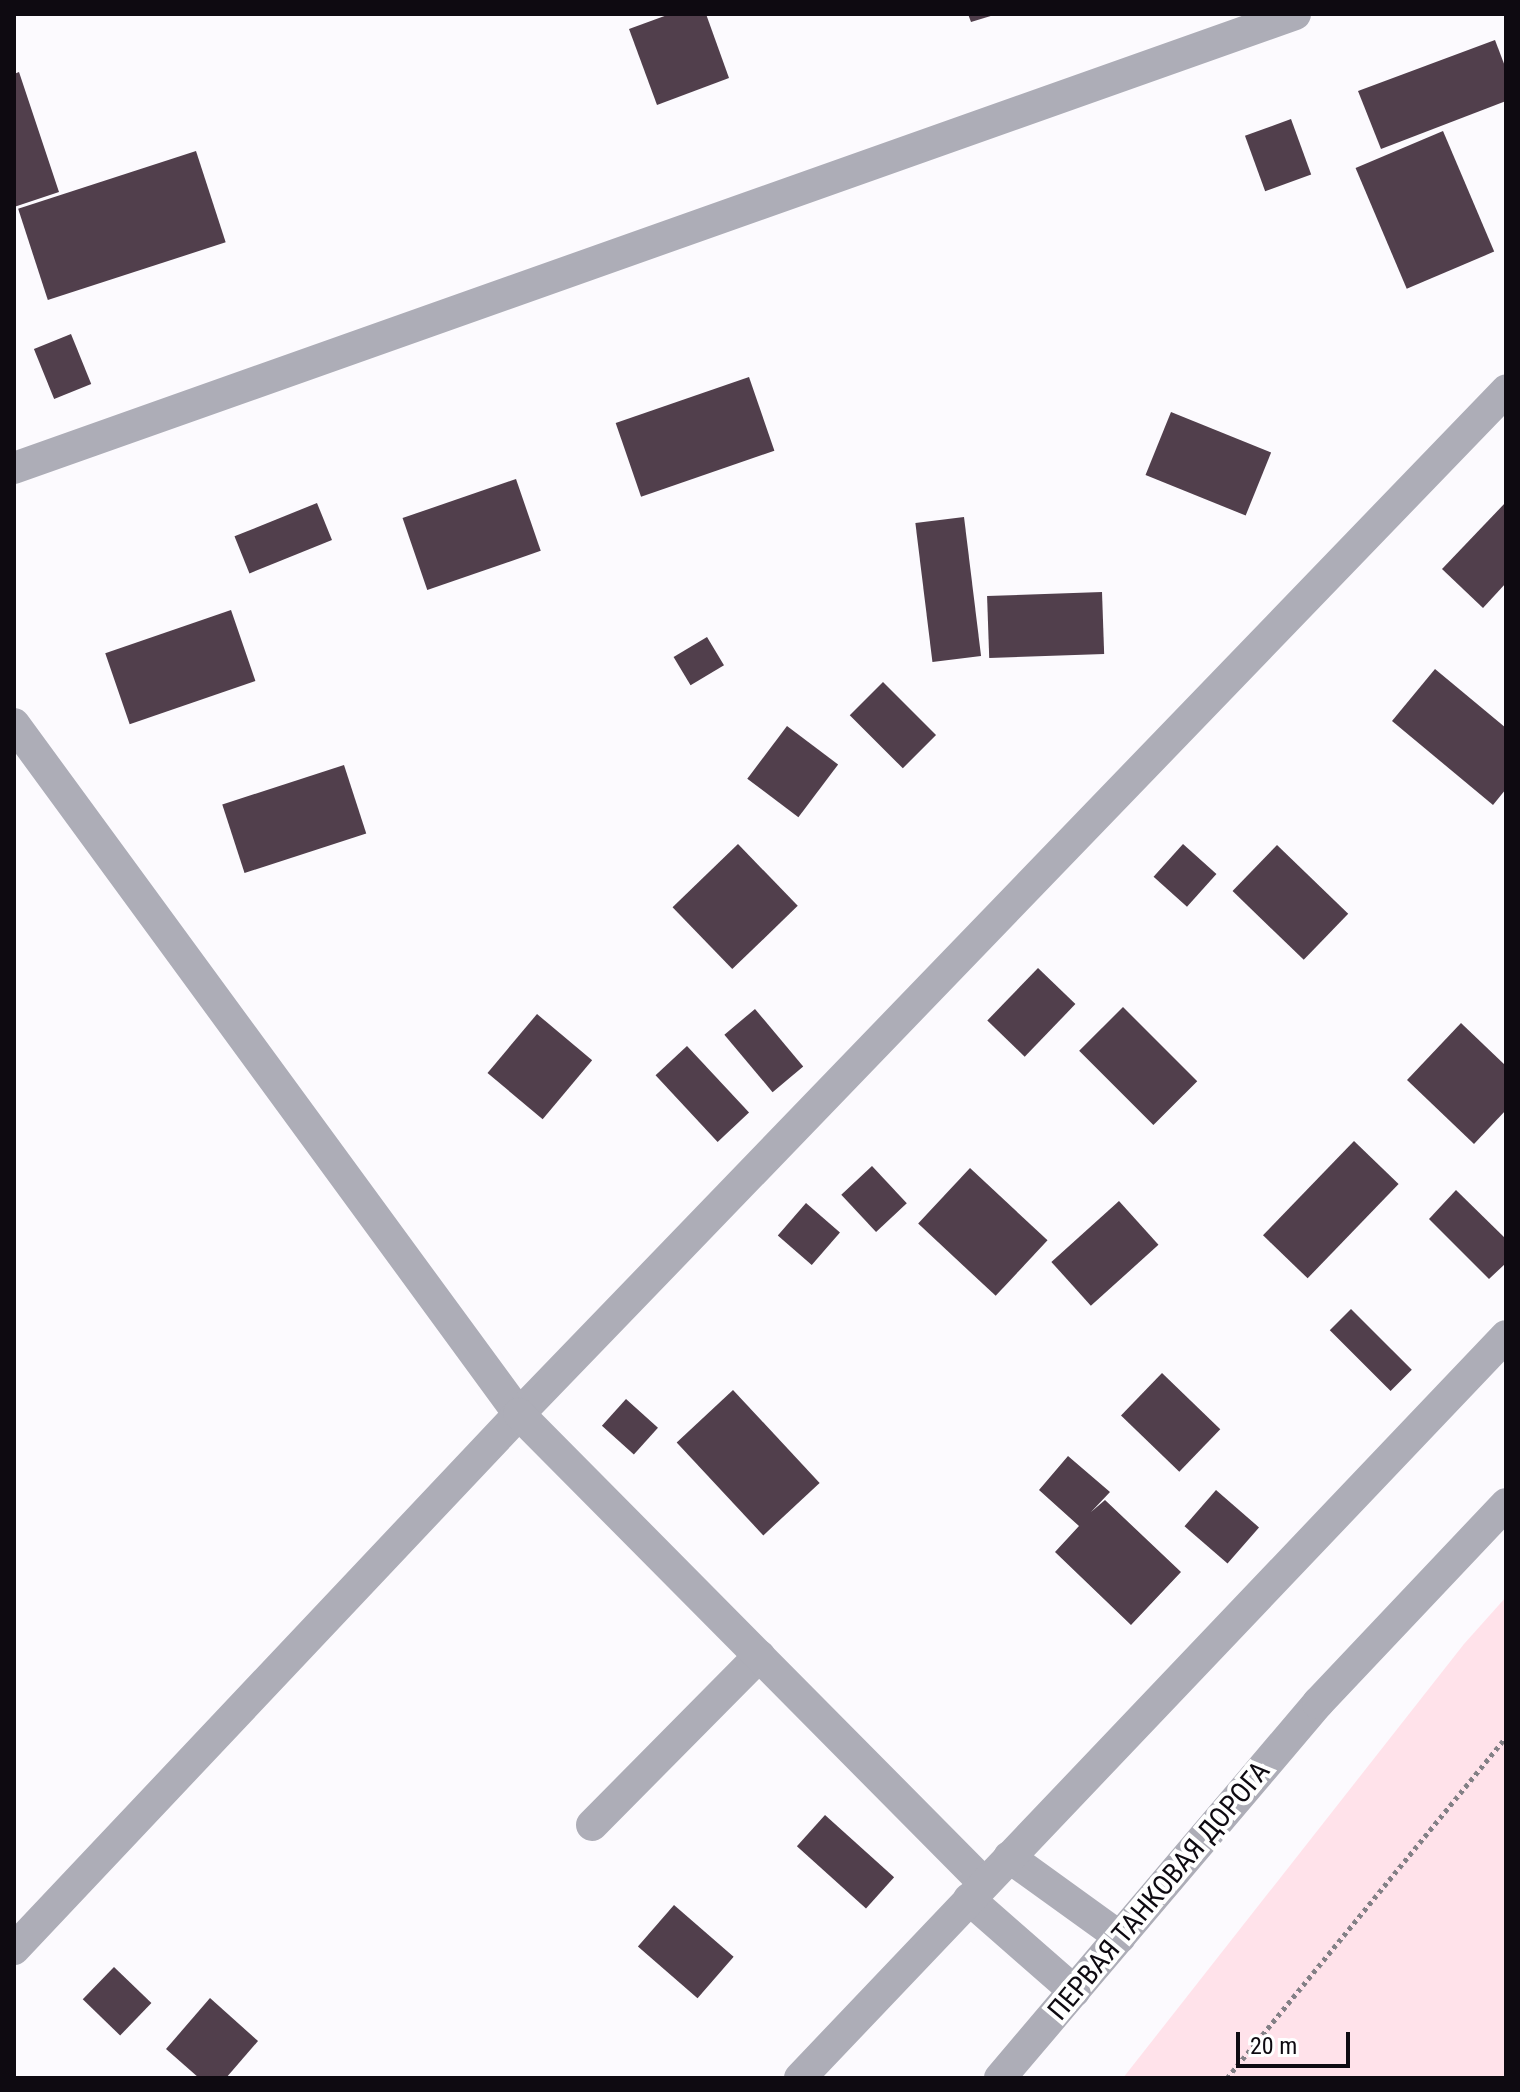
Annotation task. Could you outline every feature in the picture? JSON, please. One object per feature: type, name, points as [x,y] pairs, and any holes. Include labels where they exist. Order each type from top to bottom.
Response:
[{"type":"street","points":[[14,468],[1295,14]]},
{"type":"street","points":[[14,1949],[519,1414],[1506,391]]},
{"type":"street","points":[[14,724],[519,1414],[759,1656],[1074,1991]]},
{"type":"street","points":[[800,2078],[1506,1336]]},
{"type":"street","name":"ПЕРВАЯ ТАНКОВАЯ ДОРОГА","points":[[1000,2078],[1318,1703],[1506,1504]]},
{"type":"street","points":[[592,1825],[759,1656]]},
{"type":"street","points":[[1009,1857],[1120,1937]]},
{"type":"path","points":[[1227,2078],[1506,1737]]},
{"type":"shaded area","points":[[1506,1597],[1506,2078],[1123,2078],[1464,1644]]},
{"type":"building","points":[[670,14],[706,14],[729,78],[657,105],[629,29]]},
{"type":"building","points":[[968,14],[994,14],[994,15],[971,22]]},
{"type":"building","points":[[1495,40],[1506,69],[1506,101],[1381,149],[1358,91]]},
{"type":"building","points":[[19,72],[59,192],[14,207],[14,74]]},
{"type":"building","points":[[1291,119],[1311,174],[1265,191],[1245,136]]},
{"type":"building","points":[[1443,131],[1494,252],[1407,289],[1356,168]]},
{"type":"building","points":[[196,151],[226,242],[48,300],[18,209]]},
{"type":"building","points":[[71,334],[91,384],[54,399],[34,349]]},
{"type":"building","points":[[749,377],[774,451],[641,497],[616,423]]},
{"type":"building","points":[[1171,412],[1271,452],[1246,516],[1146,475]]},
{"type":"building","points":[[516,479],[541,551],[427,590],[403,518]]},
{"type":"building","points":[[1506,502],[1506,583],[1483,608],[1442,569]]},
{"type":"building","points":[[317,503],[332,540],[249,573],[234,536]]},
{"type":"building","points":[[964,517],[981,656],[932,662],[915,523]]},
{"type":"building","points":[[1102,592],[1104,654],[989,658],[987,596]]},
{"type":"building","points":[[231,610],[255,681],[130,724],[105,653]]},
{"type":"building","points":[[707,637],[724,665],[691,685],[674,657]]},
{"type":"building","points":[[1435,669],[1506,728],[1506,789],[1493,805],[1392,721]]},
{"type":"building","points":[[883,682],[936,735],[903,768],[850,715]]},
{"type":"building","points":[[787,726],[838,765],[798,817],[747,779]]},
{"type":"building","points":[[344,765],[366,833],[245,873],[222,805]]},
{"type":"building","points":[[738,844],[798,906],[732,969],[673,907]]},
{"type":"building","points":[[1183,844],[1216,874],[1187,907],[1154,877]]},
{"type":"building","points":[[1277,845],[1348,914],[1304,960],[1233,891]]},
{"type":"building","points":[[1038,968],[1075,1004],[1025,1057],[987,1021]]},
{"type":"building","points":[[1123,1007],[1197,1081],[1153,1125],[1079,1051]]},
{"type":"building","points":[[755,1009],[803,1066],[773,1092],[724,1035]]},
{"type":"building","points":[[537,1014],[592,1060],[543,1119],[488,1073]]},
{"type":"building","points":[[1461,1023],[1506,1066],[1506,1110],[1474,1144],[1407,1080]]},
{"type":"building","points":[[687,1046],[749,1113],[718,1142],[656,1075]]},
{"type":"building","points":[[1354,1141],[1399,1184],[1308,1278],[1263,1235]]},
{"type":"building","points":[[872,1166],[907,1203],[876,1232],[841,1195]]},
{"type":"building","points":[[970,1168],[1048,1240],[996,1296],[918,1224]]},
{"type":"building","points":[[1456,1190],[1506,1239],[1506,1263],[1489,1279],[1429,1219]]},
{"type":"building","points":[[1119,1201],[1158,1245],[1091,1306],[1051,1262]]},
{"type":"building","points":[[806,1203],[840,1233],[812,1265],[778,1235]]},
{"type":"building","points":[[1351,1309],[1412,1370],[1391,1391],[1330,1330]]},
{"type":"building","points":[[1162,1373],[1220,1429],[1179,1472],[1121,1415]]},
{"type":"building","points":[[733,1390],[820,1483],[763,1535],[677,1443]]},
{"type":"building","points":[[626,1399],[658,1428],[634,1455],[602,1426]]},
{"type":"building","points":[[1068,1456],[1110,1492],[1091,1512],[1105,1500],[1181,1572],[1131,1625],[1055,1552],[1079,1526],[1039,1490]]},
{"type":"building","points":[[1216,1490],[1259,1527],[1228,1564],[1185,1526]]},
{"type":"building","points":[[825,1815],[894,1877],[866,1908],[797,1846]]},
{"type":"building","points":[[674,1905],[734,1957],[698,1998],[638,1947]]},
{"type":"building","points":[[114,1967],[151,2003],[120,2035],[83,1999]]},
{"type":"building","points":[[210,1998],[258,2041],[226,2078],[199,2078],[166,2049]]}]
